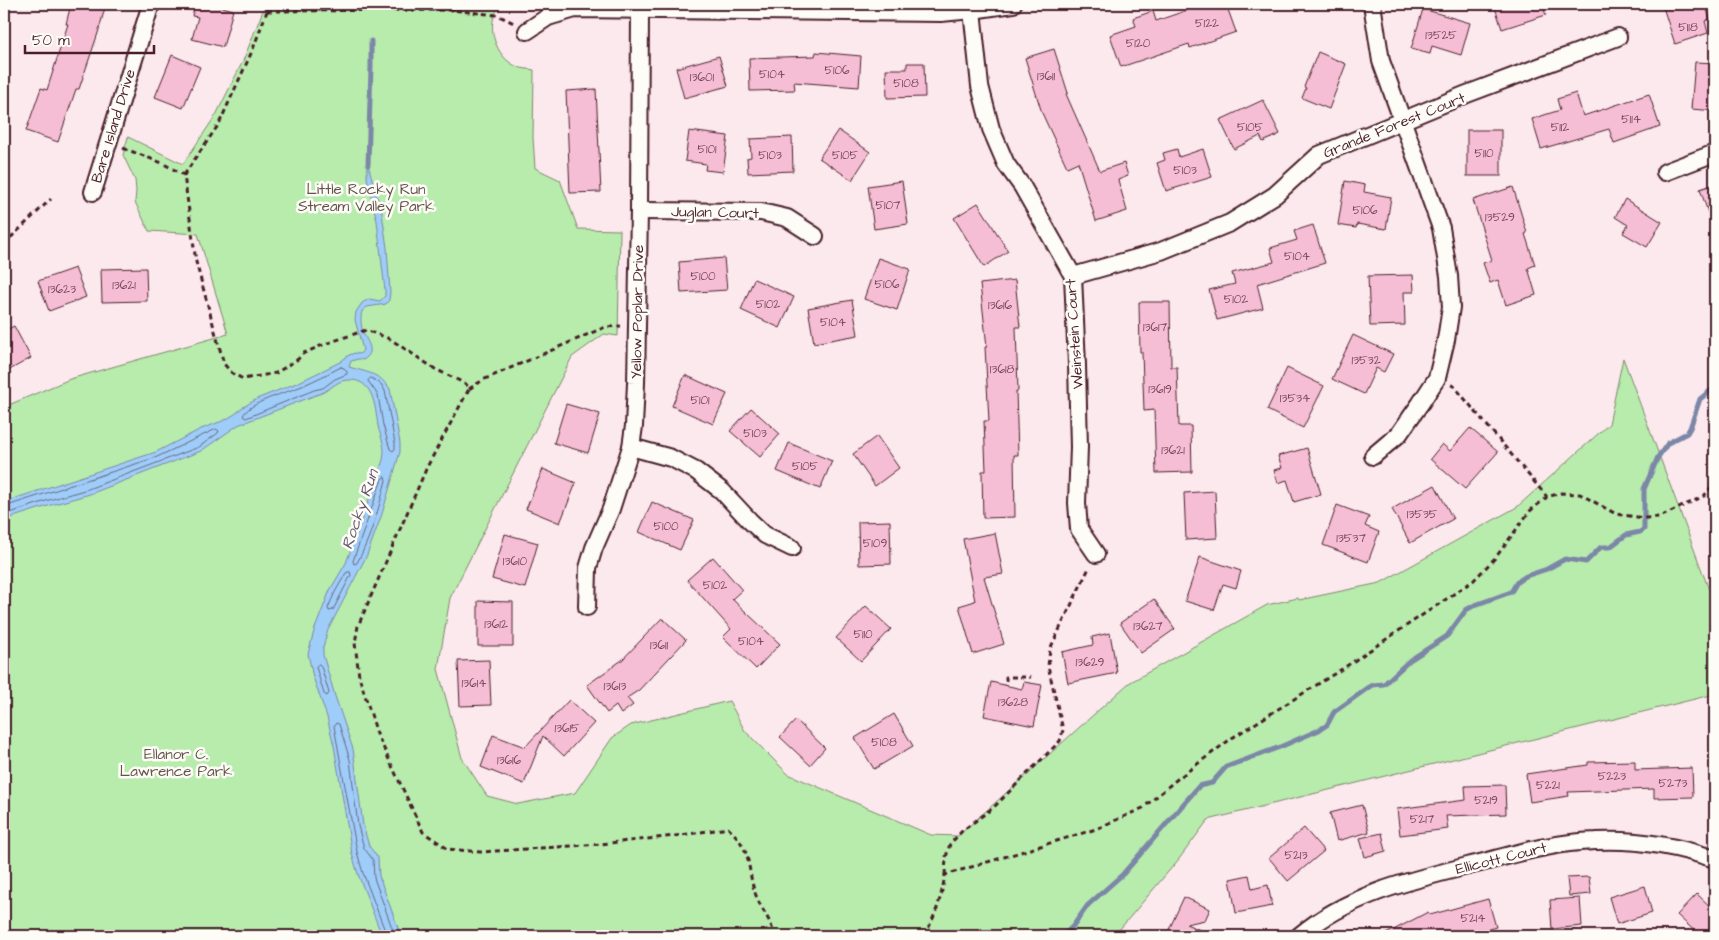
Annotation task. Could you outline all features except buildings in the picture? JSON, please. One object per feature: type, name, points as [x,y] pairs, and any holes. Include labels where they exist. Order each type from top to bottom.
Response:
[{"type":"street","name":"Bare Island Drive","points":[[93,192],[151,4]]},
{"type":"street","points":[[528,30],[548,17],[575,9],[931,12],[972,10],[1013,4]]},
{"type":"street","points":[[1372,4],[1381,61],[1441,228],[1449,276],[1451,307],[1437,378],[1398,434],[1373,456]]},
{"type":"street","name":"Yellow Poplar Drive","points":[[587,607],[588,568],[594,548],[611,509],[631,447],[634,426],[639,211],[640,10]]},
{"type":"street","name":"Weinstein Court","points":[[972,10],[980,86],[991,129],[1006,164],[1022,186],[1072,276],[1077,365],[1079,447],[1077,503],[1079,529],[1096,554]]},
{"type":"street","name":"Grande Forest Court","points":[[1072,276],[1161,251],[1230,223],[1275,195],[1319,155],[1403,120],[1618,37]]},
{"type":"street","points":[[1665,172],[1715,153]]},
{"type":"street","name":"Juglan Court","points":[[639,211],[761,212],[787,218],[815,236]]},
{"type":"street","points":[[631,447],[671,458],[696,471],[722,491],[765,535],[792,548]]},
{"type":"street","name":"Ellicott Court","points":[[1299,936],[1334,912],[1383,889],[1529,850],[1569,842],[1627,841],[1673,846],[1715,859]]},
{"type":"path","points":[[267,4],[267,11],[253,49],[219,124],[184,174],[196,262],[224,364],[232,373],[243,378],[276,373],[304,353],[366,330],[390,339],[435,369],[466,384],[469,389]]},
{"type":"path","points":[[451,10],[460,4]]},
{"type":"path","points":[[267,11],[451,10],[497,15],[528,30]]},
{"type":"path","points":[[112,132],[119,147],[184,174]]},
{"type":"path","points":[[4,244],[52,199]]},
{"type":"path","points":[[637,326],[605,327],[483,380],[469,389],[426,466],[358,626],[355,643],[360,676],[377,734],[423,832],[448,849],[481,852],[601,844],[728,828],[738,837],[744,847],[757,898],[773,928],[774,936]]},
{"type":"path","points":[[1437,378],[1454,386],[1547,498]]},
{"type":"path","points":[[945,875],[1096,829],[1144,808],[1176,780],[1232,738],[1342,669],[1473,581],[1496,557],[1530,512],[1547,498],[1561,493],[1580,494],[1616,514],[1660,518],[1704,496],[1715,483]]},
{"type":"path","points":[[924,936],[932,923],[941,900],[946,857],[950,844],[962,831],[994,807],[1060,741],[1063,730],[1048,666],[1050,649],[1096,554]]},
{"type":"path","points":[[1006,681],[1006,677],[1031,676]]},
{"type":"green space","name":"Little Rocky Run Stream Valley Park","points":[[264,4],[502,4],[495,14],[493,21],[496,45],[511,63],[520,68],[534,70],[533,138],[535,168],[560,180],[578,229],[620,230],[618,336],[604,334],[572,357],[450,598],[438,669],[462,758],[487,796],[518,804],[575,793],[612,738],[631,725],[729,701],[745,731],[788,774],[931,835],[958,836],[1129,683],[1267,605],[1380,583],[1517,507],[1609,424],[1623,358],[1715,606],[1715,694],[1208,820],[1179,859],[1114,936],[4,936],[4,407],[70,379],[228,334],[198,234],[149,231],[135,202],[135,180],[123,155],[128,137],[183,164],[216,115],[243,61]]},
{"type":"water","points":[[367,161],[381,206],[387,248],[390,292],[389,300],[386,304],[367,307],[362,311],[361,324],[370,350],[367,357],[363,360],[351,361],[349,367],[377,376],[390,389],[400,452],[382,514],[367,555],[328,630],[323,647],[323,655],[353,749],[363,825],[369,846],[378,858],[379,876],[401,936],[382,936],[358,874],[352,854],[334,746],[308,654],[314,631],[330,590],[346,563],[383,460],[383,443],[372,395],[368,389],[356,381],[343,381],[321,394],[238,425],[201,451],[90,494],[4,520],[4,502],[156,452],[201,429],[225,420],[259,398],[299,382],[340,362],[349,355],[360,354],[363,350],[355,320],[356,312],[362,303],[369,299],[380,301],[385,296],[377,221],[367,178]]},
{"type":"waterway","points":[[368,165],[371,41]]},
{"type":"waterway","points":[[1063,936],[1073,926],[1088,905],[1123,874],[1199,786],[1212,783],[1226,767],[1280,747],[1327,725],[1334,712],[1372,685],[1384,684],[1410,660],[1447,636],[1466,610],[1511,592],[1517,582],[1526,576],[1547,569],[1565,559],[1586,562],[1601,547],[1610,547],[1626,535],[1640,532],[1644,529],[1644,489],[1658,457],[1668,443],[1687,433],[1700,399],[1715,387]]},
{"type":"water label","name":"Rocky Run","points":[[359,509]]},
{"type":"park label","name":"Ellanor C. Lawrence Park","points":[[176,762]]}]
